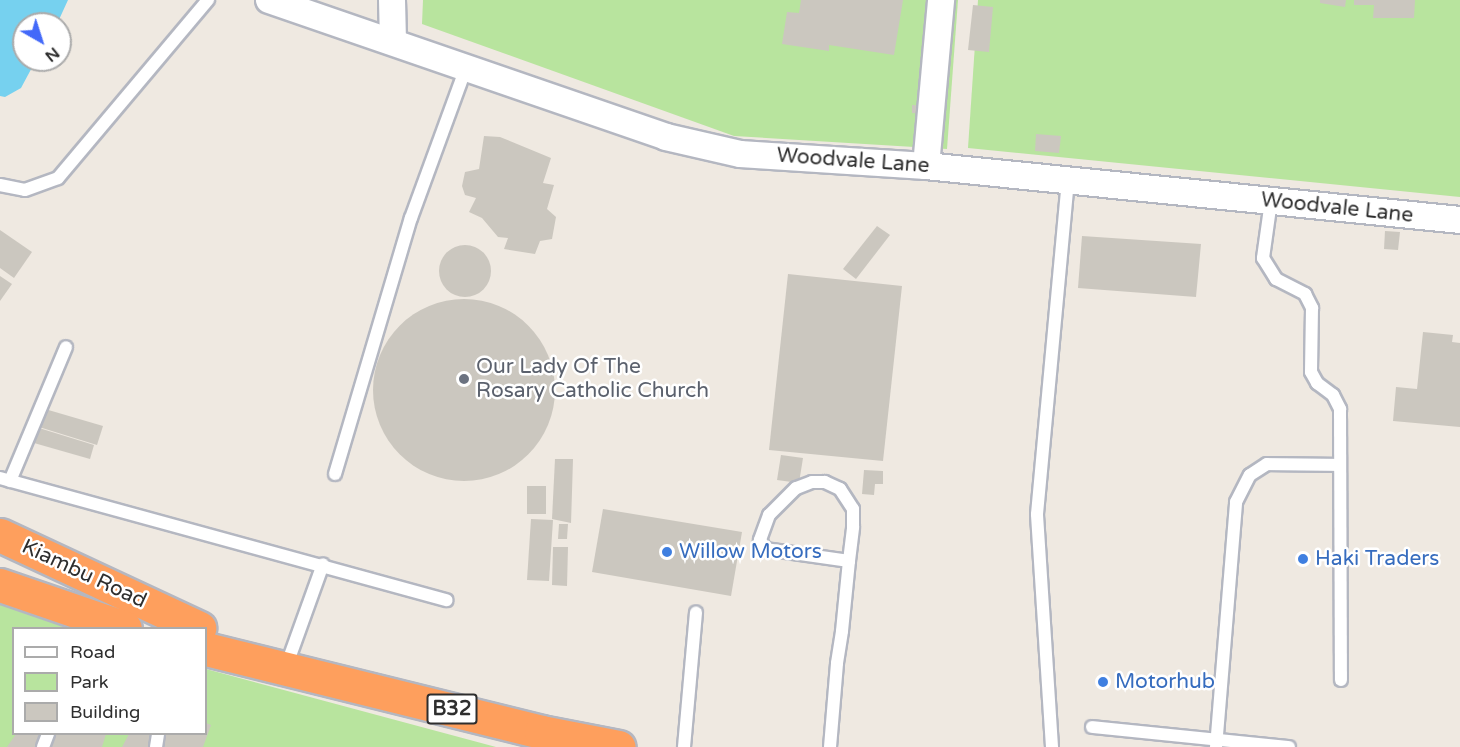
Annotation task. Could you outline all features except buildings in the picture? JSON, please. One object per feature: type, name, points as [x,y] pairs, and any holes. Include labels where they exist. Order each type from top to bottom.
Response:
[{"type":"highway","name":"Kiambu Road","points":[[0,535],[197,627]]},
{"type":"highway","name":"Kiambu Road","points":[[0,585],[122,627]]},
{"type":"highway","name":"B32","points":[[207,632],[285,670]]},
{"type":"highway","name":"B32","points":[[207,649],[541,732],[619,747]]},
{"type":"street","name":"Woodvale Lane","points":[[269,0],[703,146],[740,154],[926,165],[1460,220]]},
{"type":"street","points":[[392,0],[393,40]]},
{"type":"street","points":[[926,165],[941,0]]},
{"type":"lane","points":[[0,185],[25,190],[58,178],[208,0]]},
{"type":"lane","points":[[335,474],[411,218],[466,68]]},
{"type":"lane","points":[[1052,747],[1037,514],[1068,180]]},
{"type":"lane","points":[[1271,201],[1263,258],[1276,279],[1305,294],[1312,308],[1311,372],[1317,383],[1334,395],[1340,409],[1341,680]]},
{"type":"lane","points":[[66,346],[5,480],[323,564],[447,600]]},
{"type":"lane","points":[[1216,744],[1236,501],[1250,475],[1268,464],[1340,465]]},
{"type":"lane","points":[[830,747],[849,561],[853,509],[840,489],[825,482],[796,488],[769,515],[760,540],[765,549],[849,561]]},
{"type":"lane","points":[[285,670],[323,564]]},
{"type":"lane","points":[[684,747],[696,613]]},
{"type":"lane","points":[[1092,727],[1216,744],[1289,747]]},
{"type":"green space","points":[[423,0],[958,0],[947,149],[734,136],[422,24]]},
{"type":"green space","points":[[978,0],[1460,0],[1460,197],[968,148]]},
{"type":"green space","points":[[0,600],[76,627],[12,627],[12,735],[207,735],[207,669],[496,747],[0,747]]},
{"type":"water","points":[[0,0],[68,0],[62,12],[12,12],[12,72],[30,72],[21,88],[5,97],[0,96]]},
{"type":"place","name":"Our Lady Of The Rosary Catholic Church","points":[[464,379]]},
{"type":"place","name":"Willow Motors","points":[[667,552]]},
{"type":"place","name":"Haki Traders","points":[[1303,559]]},
{"type":"place","name":"Motorhub","points":[[1103,682]]}]
